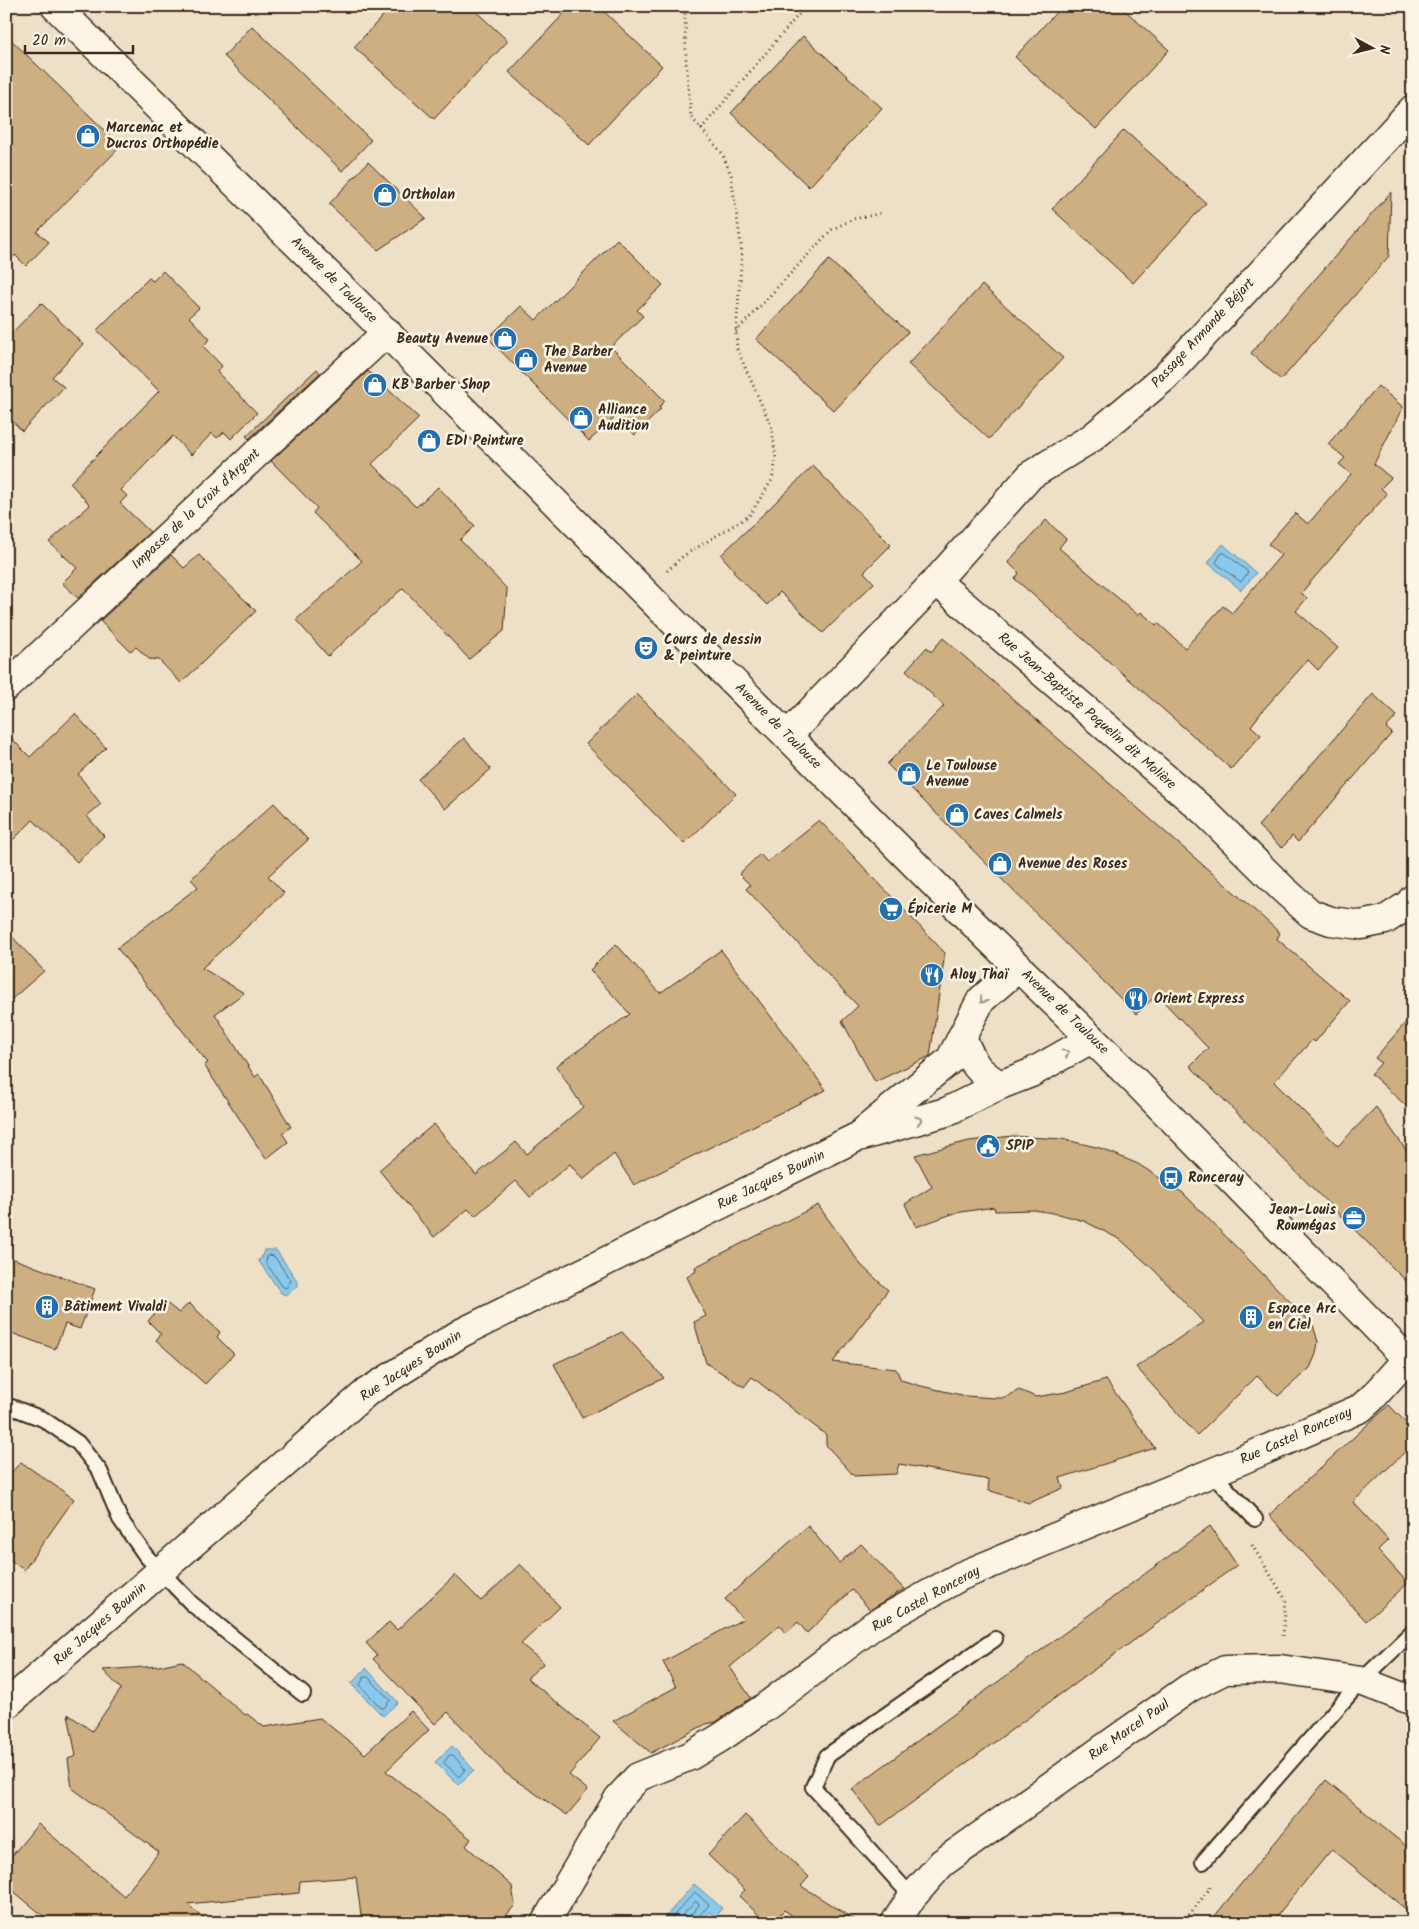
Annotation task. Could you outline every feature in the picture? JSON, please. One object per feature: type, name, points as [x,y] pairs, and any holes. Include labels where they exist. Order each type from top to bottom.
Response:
[{"type":"street","name":"Avenue de Toulouse","points":[[55,6],[387,332],[1092,1039],[1410,1362]]},
{"type":"street","name":"Passage Armande Béjart","points":[[936,581],[1031,475],[1093,437],[1165,377],[1413,108]]},
{"type":"street","name":"Impasse de la Croix d'Argent","points":[[6,687],[387,332]]},
{"type":"street","points":[[788,734],[936,581]]},
{"type":"street","name":"Rue Jean-Baptiste Poquelin dit Molière","points":[[936,581],[1204,812],[1311,914],[1331,921],[1361,925],[1385,920],[1413,899]]},
{"type":"street","name":"Rue Jacques Bounin","points":[[855,1138],[950,1060],[981,1000],[1019,967]]},
{"type":"street","points":[[962,1037],[980,1073],[1000,1085]]},
{"type":"street","name":"Rue Jacques Bounin","points":[[6,1705],[366,1392],[461,1333],[855,1138],[946,1112],[1031,1072],[1092,1039]]},
{"type":"street","name":"Rue Castel Ronceray","points":[[547,1922],[618,1798],[638,1777],[690,1756],[720,1738],[764,1708],[874,1625],[961,1576],[1212,1473],[1361,1408],[1410,1362]]},
{"type":"street","name":"Rue Marcel Paul","points":[[895,1923],[912,1897],[942,1863],[1189,1688],[1225,1670],[1280,1669],[1362,1681],[1413,1701]]},
{"type":"lane","points":[[6,1405],[43,1419],[78,1444],[100,1471],[120,1519],[146,1556],[192,1604],[303,1694]]},
{"type":"lane","points":[[1212,1473],[1255,1519]]},
{"type":"lane","points":[[1203,1862],[1362,1681],[1413,1631]]},
{"type":"lane","points":[[912,1897],[813,1787],[827,1756],[995,1639]]},
{"type":"path","points":[[646,593],[683,556],[749,516],[772,480],[776,460],[772,428],[737,349],[736,332],[742,252],[731,176],[722,153],[691,116],[686,60],[685,6]]},
{"type":"path","points":[[701,129],[806,6]]},
{"type":"path","points":[[736,332],[832,230],[853,219],[883,213]]},
{"type":"path","points":[[1255,1519],[1245,1534],[1286,1600],[1280,1669]]},
{"type":"path","points":[[1183,1923],[1210,1888],[1203,1862]]},
{"type":"water","points":[[1223,544],[1256,573],[1241,590],[1208,563]]},
{"type":"water","points":[[264,1250],[276,1250],[298,1282],[298,1286],[285,1295],[281,1293],[258,1260],[261,1259]]},
{"type":"water","points":[[366,1668],[398,1702],[383,1716],[351,1684]]},
{"type":"water","points":[[452,1746],[474,1770],[458,1785],[435,1762]]},
{"type":"water","points":[[694,1884],[722,1908],[715,1917],[709,1912],[699,1923],[660,1923]]},
{"type":"building","points":[[392,6],[470,6],[508,41],[434,119],[354,47]]},
{"type":"building","points":[[571,6],[598,6],[662,66],[589,145],[509,72]]},
{"type":"building","points":[[1062,6],[1120,6],[1169,50],[1096,129],[1015,57]]},
{"type":"building","points":[[252,26],[371,140],[342,171],[224,56]]},
{"type":"building","points":[[6,35],[121,146],[37,232],[49,242],[26,266],[15,255],[6,264]]},
{"type":"building","points":[[803,36],[882,108],[809,187],[731,113]]},
{"type":"building","points":[[1124,130],[1206,203],[1133,283],[1052,209]]},
{"type":"building","points":[[368,162],[426,218],[378,250],[329,204]]},
{"type":"building","points":[[1391,192],[1389,256],[1281,380],[1251,353]]},
{"type":"building","points":[[617,239],[663,285],[637,310],[643,316],[611,347],[665,401],[659,407],[661,409],[635,435],[616,416],[589,441],[488,338],[521,306],[536,320]]},
{"type":"building","points":[[829,260],[908,332],[834,411],[756,339]]},
{"type":"building","points":[[163,271],[199,308],[189,317],[210,339],[203,346],[222,366],[217,372],[257,413],[231,439],[224,432],[217,438],[212,433],[191,455],[173,436],[121,490],[127,496],[120,503],[150,532],[78,598],[62,583],[77,568],[49,542],[90,505],[70,483],[159,391],[97,330],[149,278],[153,281]]},
{"type":"building","points":[[982,285],[1063,358],[989,439],[908,364]]},
{"type":"building","points":[[41,303],[83,344],[52,377],[64,387],[22,431],[6,414],[6,339]]},
{"type":"building","points":[[317,369],[320,373],[249,439],[246,436]]},
{"type":"building","points":[[368,371],[419,418],[372,464],[416,507],[438,487],[475,526],[460,540],[507,589],[504,631],[469,659],[403,588],[328,656],[296,620],[362,561],[313,513],[317,508],[271,461]]},
{"type":"building","points":[[1378,386],[1403,407],[1374,464],[1391,478],[1381,488],[1387,494],[1301,593],[1307,598],[1296,611],[1338,648],[1318,670],[1308,660],[1263,710],[1251,726],[1261,735],[1231,769],[1015,579],[1019,573],[1008,562],[1046,520],[1066,539],[1059,548],[1138,615],[1141,612],[1156,625],[1158,623],[1185,648],[1223,606],[1232,613],[1281,555],[1268,544],[1295,513],[1308,524],[1351,474],[1339,464],[1345,458],[1328,444]]},
{"type":"building","points":[[813,466],[891,545],[864,572],[874,583],[823,633],[780,592],[767,605],[733,572],[734,570],[721,555]]},
{"type":"building","points":[[171,555],[184,568],[199,555],[256,611],[181,683],[159,660],[149,659],[136,647],[130,651],[100,621]]},
{"type":"building","points":[[943,638],[1259,914],[1280,933],[1277,939],[1350,1001],[1315,1042],[1312,1040],[1274,1082],[1338,1146],[1376,1107],[1413,1160],[1413,1288],[1190,1066],[1208,1048],[1157,995],[1136,1014],[887,764],[944,706],[906,670],[927,647],[931,652]]},
{"type":"building","points":[[637,694],[736,794],[684,844],[586,744]]},
{"type":"building","points":[[1373,694],[1397,716],[1386,728],[1392,733],[1298,842],[1292,836],[1282,848],[1258,826]]},
{"type":"building","points":[[75,714],[106,748],[78,774],[101,804],[87,816],[104,836],[77,862],[33,820],[6,847],[6,733],[30,757]]},
{"type":"building","points":[[464,738],[491,769],[445,809],[418,779]]},
{"type":"building","points":[[274,803],[308,840],[268,876],[284,893],[202,968],[244,993],[215,1014],[255,1077],[259,1074],[291,1127],[282,1133],[288,1142],[266,1159],[204,1065],[208,1063],[117,948],[198,887],[191,879]]},
{"type":"building","points":[[819,820],[945,953],[930,1056],[875,1082],[842,1021],[858,1006],[746,889],[750,885],[739,874],[760,854],[767,862]]},
{"type":"building","points":[[6,930],[44,971],[6,1004]]},
{"type":"building","points":[[616,944],[660,993],[721,950],[826,1090],[634,1185],[614,1154],[583,1180],[570,1164],[530,1197],[516,1181],[475,1216],[468,1209],[434,1237],[379,1170],[434,1124],[476,1175],[516,1142],[527,1154],[583,1107],[556,1066],[630,1014],[590,970]]},
{"type":"building","points":[[1413,1014],[1413,1112],[1371,1074],[1381,1063],[1375,1058]]},
{"type":"building","points":[[1012,1136],[1062,1139],[1100,1148],[1138,1164],[1183,1193],[1313,1325],[1318,1342],[1316,1354],[1310,1368],[1278,1396],[1257,1376],[1197,1435],[1136,1367],[1203,1322],[1154,1270],[1121,1240],[1084,1221],[1059,1214],[1034,1210],[995,1211],[994,1207],[955,1213],[916,1227],[905,1204],[932,1187],[915,1155],[969,1141]]},
{"type":"building","points":[[818,1205],[861,1265],[888,1290],[833,1362],[896,1369],[901,1380],[921,1386],[966,1396],[996,1398],[1005,1398],[1019,1390],[1036,1397],[1066,1392],[1106,1380],[1155,1448],[1060,1478],[1063,1488],[1029,1503],[988,1490],[989,1480],[899,1464],[896,1474],[854,1476],[826,1445],[826,1435],[752,1377],[744,1387],[706,1363],[694,1322],[706,1316],[687,1277],[696,1271],[695,1267]]},
{"type":"building","name":"Bâtiment Vivaldi","points":[[6,1256],[95,1289],[80,1329],[65,1324],[55,1349],[6,1331]]},
{"type":"building","points":[[165,1302],[179,1313],[189,1303],[220,1332],[217,1337],[234,1354],[205,1384],[156,1340],[161,1334],[148,1321]]},
{"type":"building","points":[[622,1332],[664,1378],[582,1418],[554,1364]]},
{"type":"building","points":[[1389,1405],[1413,1430],[1413,1444],[1353,1502],[1388,1540],[1378,1550],[1408,1583],[1366,1621],[1269,1515]]},
{"type":"building","points":[[21,1462],[74,1499],[24,1570],[6,1557],[6,1478]]},
{"type":"building","points":[[808,1526],[839,1563],[861,1544],[904,1589],[870,1610],[852,1590],[807,1633],[798,1622],[786,1633],[780,1625],[730,1667],[751,1698],[716,1722],[706,1724],[651,1753],[613,1721],[676,1687],[663,1662],[743,1619],[725,1599]]},
{"type":"building","points":[[1210,1526],[1237,1565],[880,1826],[852,1789]]},
{"type":"building","points":[[520,1564],[560,1607],[521,1644],[544,1663],[527,1678],[600,1738],[569,1775],[588,1790],[567,1815],[505,1773],[448,1712],[435,1724],[373,1659],[377,1655],[366,1643],[389,1622],[397,1630],[455,1575],[481,1601]]},
{"type":"building","points":[[182,1661],[245,1715],[247,1714],[264,1727],[320,1718],[365,1754],[411,1711],[429,1730],[386,1771],[471,1839],[466,1846],[512,1886],[515,1905],[500,1923],[362,1923],[356,1877],[300,1881],[299,1893],[187,1904],[210,1923],[52,1923],[6,1885],[6,1863],[38,1824],[124,1896],[159,1852],[72,1788],[68,1759],[76,1756],[68,1714],[92,1731],[121,1689],[103,1670],[159,1666]]},
{"type":"building","points":[[1326,1780],[1413,1852],[1413,1915],[1332,1849],[1271,1923],[1209,1923]]},
{"type":"building","points":[[745,1815],[809,1877],[801,1886],[860,1923],[804,1923],[784,1910],[773,1923],[767,1923],[739,1896],[745,1890],[708,1855]]},
{"type":"place","name":"Marcenac et Ducros Orthopédie","points":[[88,136]]},
{"type":"place","name":"Ortholan","points":[[385,195]]},
{"type":"place","name":"Beauty Avenue","points":[[505,339]]},
{"type":"place","name":"The Barber Avenue","points":[[526,360]]},
{"type":"place","name":"KB Barber Shop","points":[[375,385]]},
{"type":"place","name":"Alliance Audition","points":[[581,418]]},
{"type":"place","name":"EDI Peinture","points":[[429,441]]},
{"type":"place","name":"Cours de dessin & peinture","points":[[646,648]]},
{"type":"place","name":"Le Toulouse Avenue","points":[[909,774]]},
{"type":"place","name":"Caves Calmels","points":[[957,815]]},
{"type":"place","name":"Avenue des Roses","points":[[1000,864]]},
{"type":"place","name":"Épicerie M","points":[[891,909]]},
{"type":"place","name":"Aloy Thaï","points":[[932,975]]},
{"type":"place","name":"Orient Express","points":[[1136,999]]},
{"type":"place","name":"SPIP","points":[[988,1146]]},
{"type":"place","name":"Ronceray","points":[[1171,1178]]},
{"type":"place","name":"Jean-Louis Roumégas","points":[[1354,1218]]},
{"type":"place","name":"Bâtiment Vivaldi","points":[[47,1307]]},
{"type":"place","name":"Espace Arc en Ciel","points":[[1251,1317]]}]
